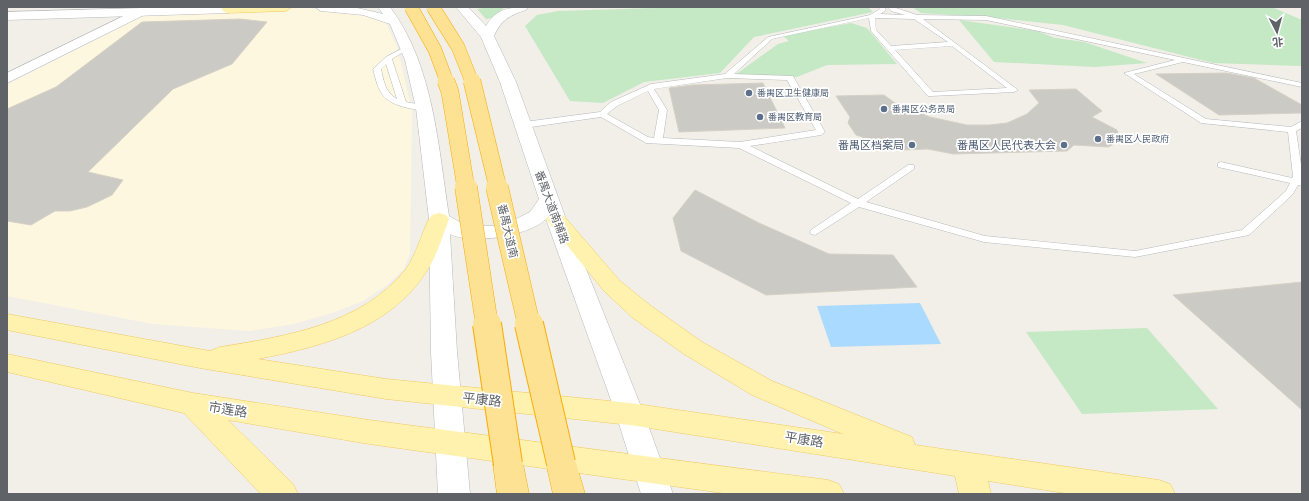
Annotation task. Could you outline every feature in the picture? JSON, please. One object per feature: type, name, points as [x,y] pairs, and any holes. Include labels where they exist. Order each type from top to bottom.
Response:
[{"type":"highway","points":[[411,7],[435,50],[450,92],[460,146],[513,494]]},
{"type":"highway","name":"番禺大道南","points":[[433,7],[458,47],[475,90],[568,494]]},
{"type":"main road","points":[[7,16],[286,7]]},
{"type":"main road","points":[[321,7],[365,12],[395,22]]},
{"type":"main road","points":[[384,7],[395,22],[412,60],[424,108],[439,219],[447,396],[454,494]]},
{"type":"main road","name":"番禺大道南辅路","points":[[462,7],[487,36],[508,82],[553,209],[630,414],[653,482]]},
{"type":"main road","points":[[487,36],[493,22],[499,17],[522,7]]},
{"type":"main road","points":[[7,79],[142,11]]},
{"type":"main road","points":[[439,219],[461,231],[493,232],[517,226],[553,209],[612,286],[642,312],[693,348],[762,388],[934,459]]},
{"type":"main road","points":[[200,360],[268,348],[320,335],[366,316],[395,294],[416,271],[439,219]]},
{"type":"main road","points":[[7,322],[200,360],[386,389],[447,396]]},
{"type":"main road","name":"市莲路","points":[[7,363],[193,404],[369,432],[451,442]]},
{"type":"main road","name":"平康路","points":[[447,396],[630,414],[934,459],[972,480],[1159,494]]},
{"type":"main road","points":[[193,404],[282,494]]},
{"type":"main road","points":[[451,442],[653,482],[828,494]]},
{"type":"lane","points":[[872,16],[883,10],[881,7]]},
{"type":"lane","points":[[872,16],[873,30],[932,94],[1014,90],[913,15],[893,10],[890,7]]},
{"type":"lane","points":[[727,76],[770,38],[872,16],[913,15],[986,18],[1302,85]]},
{"type":"lane","points":[[890,48],[954,44]]},
{"type":"lane","points":[[407,48],[388,58],[378,68],[384,93],[390,99],[424,108]]},
{"type":"lane","points":[[388,58],[402,103]]},
{"type":"lane","points":[[1184,60],[1128,73],[1204,121],[1292,130],[1302,124]]},
{"type":"lane","points":[[524,126],[602,114],[614,104],[650,88],[727,76],[790,78],[821,132],[740,145],[646,140],[602,114]]},
{"type":"lane","points":[[650,88],[663,110],[658,140]]},
{"type":"lane","points":[[1292,130],[1299,182]]},
{"type":"lane","points":[[740,145],[858,202],[984,239],[1135,254],[1245,233],[1299,182]]},
{"type":"lane","points":[[1221,165],[1299,182]]},
{"type":"lane","points":[[815,232],[911,166]]},
{"type":"shaded area","points":[[304,8],[338,10],[385,21],[397,47],[412,111],[410,254],[403,270],[387,285],[363,301],[335,312],[294,324],[250,331],[153,324],[7,296],[7,85],[141,17],[156,13]]},
{"type":"green space","points":[[489,7],[504,8],[492,18],[486,19],[477,9]]},
{"type":"green space","points":[[688,7],[868,7],[873,12],[754,37],[720,73],[644,82],[603,103],[570,101],[525,26],[537,15],[558,11]]},
{"type":"green space","points":[[912,7],[1272,7],[1302,20],[1302,66],[1213,63],[1063,25],[997,18],[921,13]]},
{"type":"green space","points":[[959,20],[1037,31],[1055,38],[1084,42],[1147,63],[1095,67],[994,62]]},
{"type":"green space","points":[[851,23],[867,28],[897,64],[827,65],[797,77],[735,75],[778,44],[789,41],[783,36]]},
{"type":"green space","points":[[1147,328],[1218,409],[1082,414],[1026,332]]},
{"type":"water","points":[[920,303],[941,344],[831,347],[817,306]]},
{"type":"building","points":[[240,19],[267,22],[232,64],[173,89],[88,172],[123,180],[112,195],[87,207],[70,211],[55,211],[31,225],[7,221],[7,109],[56,87],[142,22]]},
{"type":"building","points":[[1226,73],[1254,78],[1302,105],[1302,113],[1219,115],[1156,74]]},
{"type":"building","points":[[763,83],[785,128],[679,132],[669,88],[693,85]]},
{"type":"building","points":[[1076,89],[1102,111],[1092,117],[1117,130],[1121,141],[1108,147],[1074,145],[1067,151],[953,154],[928,149],[902,150],[856,135],[848,123],[850,117],[836,96],[884,95],[895,103],[930,117],[967,125],[989,125],[1007,123],[1027,114],[1039,103],[1029,90]]},
{"type":"building","points":[[695,190],[759,223],[829,254],[893,255],[917,287],[766,295],[681,251],[673,218]]},
{"type":"building","points":[[1302,282],[1302,410],[1173,295]]},
{"type":"place","name":"番禺区卫生健康局","points":[[749,93]]},
{"type":"place","name":"番禺区公务员局","points":[[884,109]]},
{"type":"place","name":"番禺区教育局","points":[[760,117]]},
{"type":"place","name":"番禺区人民政府","points":[[1098,139]]},
{"type":"place","name":"番禺区档案局","points":[[912,145]]},
{"type":"place","name":"番禺区人民代表大会","points":[[1064,145]]}]
